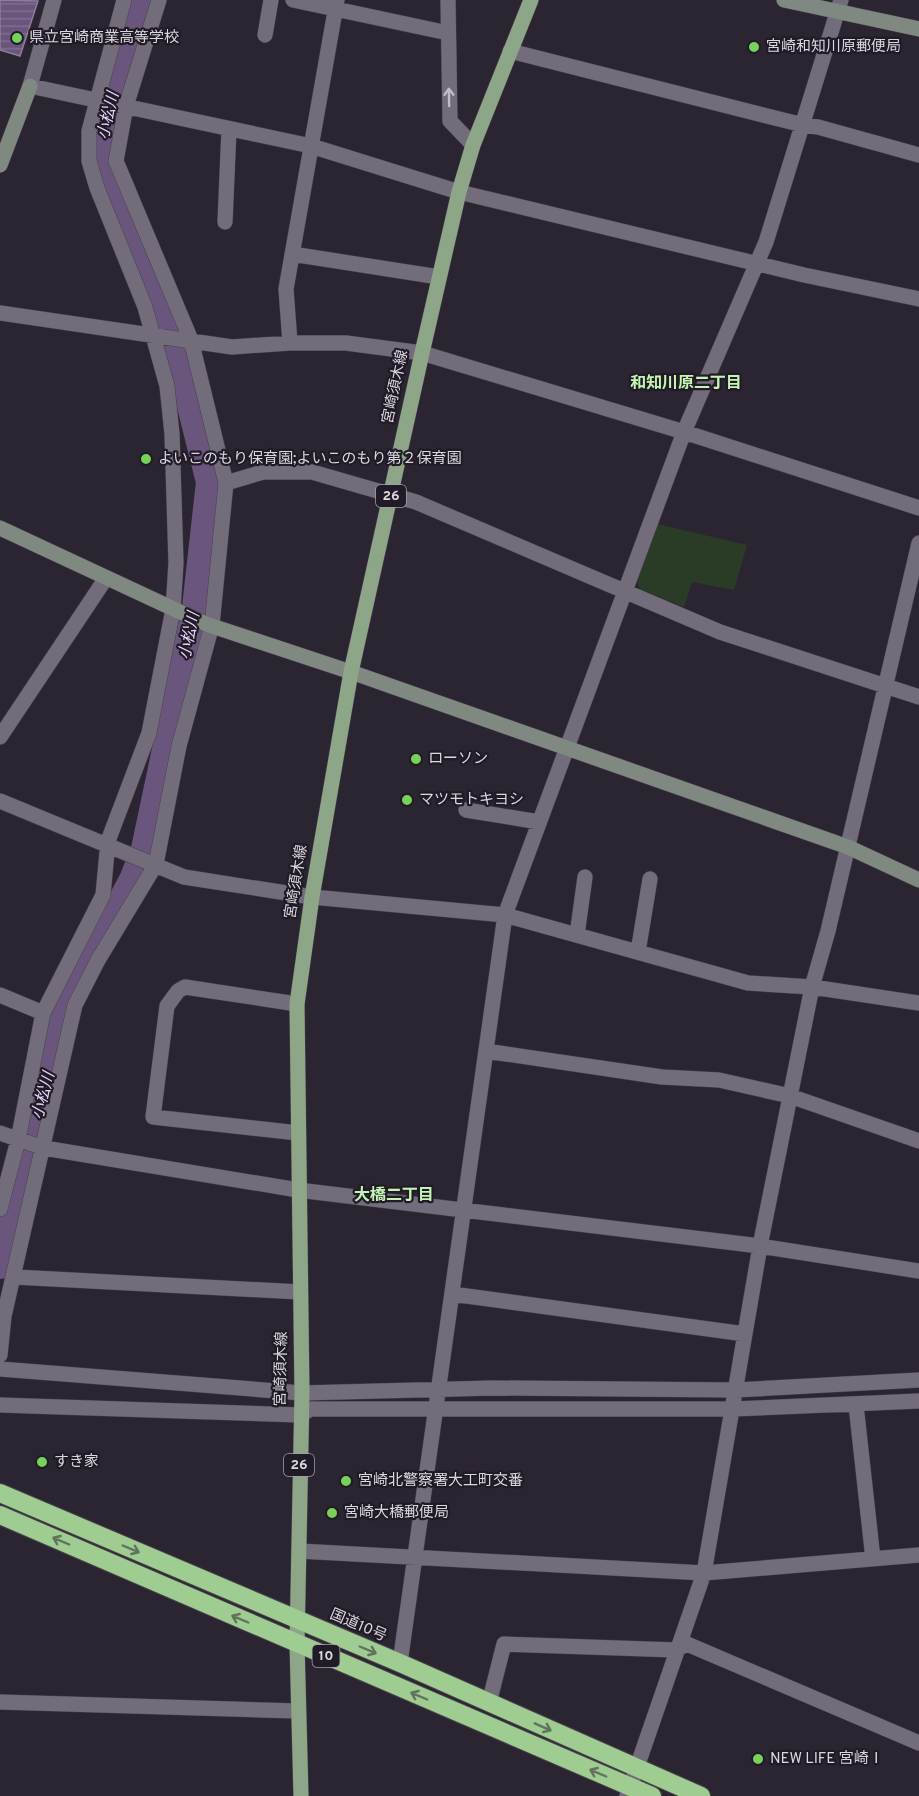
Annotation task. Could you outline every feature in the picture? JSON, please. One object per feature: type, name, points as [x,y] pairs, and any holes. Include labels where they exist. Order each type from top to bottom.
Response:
[{"type":"highway","name":"国道10号","points":[[0,1493],[400,1663],[701,1796]]},
{"type":"highway","name":"10","points":[[0,1515],[297,1643],[628,1791],[652,1796]]},
{"type":"main road","name":"宮崎須木線","points":[[301,1796],[297,1711],[302,1393],[297,1004],[312,897],[351,672],[459,192],[473,146],[531,0]]},
{"type":"street","points":[[0,165],[30,86],[54,0]]},
{"type":"street","points":[[0,1209],[18,1140],[43,1013],[103,895],[108,845],[149,733],[177,610],[172,434],[167,386],[155,334],[97,188],[89,161],[89,131],[124,0]]},
{"type":"street","points":[[0,1355],[4,1316],[15,1277],[75,1005],[98,960],[156,864],[179,746],[209,624],[226,483],[191,340],[116,161],[126,106],[159,0]]},
{"type":"street","points":[[265,35],[271,0]]},
{"type":"street","points":[[294,0],[336,5],[448,33]]},
{"type":"street","points":[[448,0],[450,121],[473,146]]},
{"type":"street","points":[[784,0],[839,6],[919,30]]},
{"type":"street","points":[[290,343],[286,289],[336,5]]},
{"type":"street","points":[[400,1663],[505,915],[684,432],[766,242],[839,6]]},
{"type":"street","points":[[510,51],[803,126],[818,127],[919,155]]},
{"type":"street","points":[[30,86],[311,146],[459,192],[919,299]]},
{"type":"street","points":[[225,222],[229,129]]},
{"type":"street","points":[[292,254],[440,277]]},
{"type":"street","points":[[0,313],[232,347],[290,343],[346,343],[422,353],[684,432],[919,508]]},
{"type":"street","points":[[226,483],[262,472],[312,472],[416,502],[720,632],[919,697]]},
{"type":"street","points":[[0,528],[209,624],[848,847],[919,880]]},
{"type":"street","points":[[628,1791],[638,1769],[676,1650],[704,1573],[760,1246],[812,987],[848,847],[919,543]]},
{"type":"street","points":[[0,737],[106,578]]},
{"type":"street","points":[[0,801],[184,877],[312,897],[505,915],[748,983],[812,987],[919,1003]]},
{"type":"street","points":[[466,810],[539,822]]},
{"type":"street","points":[[577,935],[585,877]]},
{"type":"street","points":[[638,952],[651,879]]},
{"type":"street","points":[[297,1004],[185,987],[178,992],[167,1006],[153,1117],[298,1133]]},
{"type":"street","points":[[0,995],[43,1013]]},
{"type":"street","points":[[486,1051],[662,1077],[719,1080],[790,1096],[919,1141]]},
{"type":"street","points":[[0,1133],[44,1148],[298,1190],[760,1246],[919,1270]]},
{"type":"street","points":[[15,1277],[300,1292]]},
{"type":"street","points":[[452,1294],[745,1334]]},
{"type":"street","points":[[0,1369],[302,1393],[438,1389],[736,1390],[919,1380]]},
{"type":"street","points":[[0,1405],[300,1415],[311,1409],[733,1409],[919,1401]]},
{"type":"street","points":[[856,1405],[873,1559]]},
{"type":"street","points":[[299,1551],[704,1573],[919,1555]]},
{"type":"street","points":[[489,1703],[504,1644],[676,1650],[687,1644],[919,1743]]},
{"type":"street","points":[[0,1702],[297,1711]]},
{"type":"green space","points":[[657,524],[747,545],[734,590],[692,582],[684,607],[640,589],[637,581]]},
{"type":"shaded area","points":[[0,0],[38,1],[20,56],[0,50]]},
{"type":"waterway","name":"小松川","points":[[0,1265],[14,1219],[50,1062],[68,1001],[133,880],[145,849],[196,607],[210,482],[187,390],[157,300],[114,195],[102,146],[105,121],[142,0]]},
{"type":"place","name":"県立宮崎商業高等学校","points":[[17,38]]},
{"type":"place","name":"宮崎和知川原郵便局","points":[[754,47]]},
{"type":"place","name":"よいこのもり保育園;よいこのもり第２保育園","points":[[146,459]]},
{"type":"place","name":"ローソン","points":[[416,759]]},
{"type":"place","name":"マツモトキヨシ","points":[[407,800]]},
{"type":"place","name":"すき家","points":[[42,1462]]},
{"type":"place","name":"宮崎北警察署大工町交番","points":[[346,1481]]},
{"type":"place","name":"宮崎大橋郵便局","points":[[332,1513]]},
{"type":"place","name":"NEW LIFE 宮崎Ⅰ","points":[[758,1759]]},
{"type":"district","name":"和知川原二丁目","points":[[686,384]]},
{"type":"district","name":"大橋二丁目","points":[[394,1196]]}]
